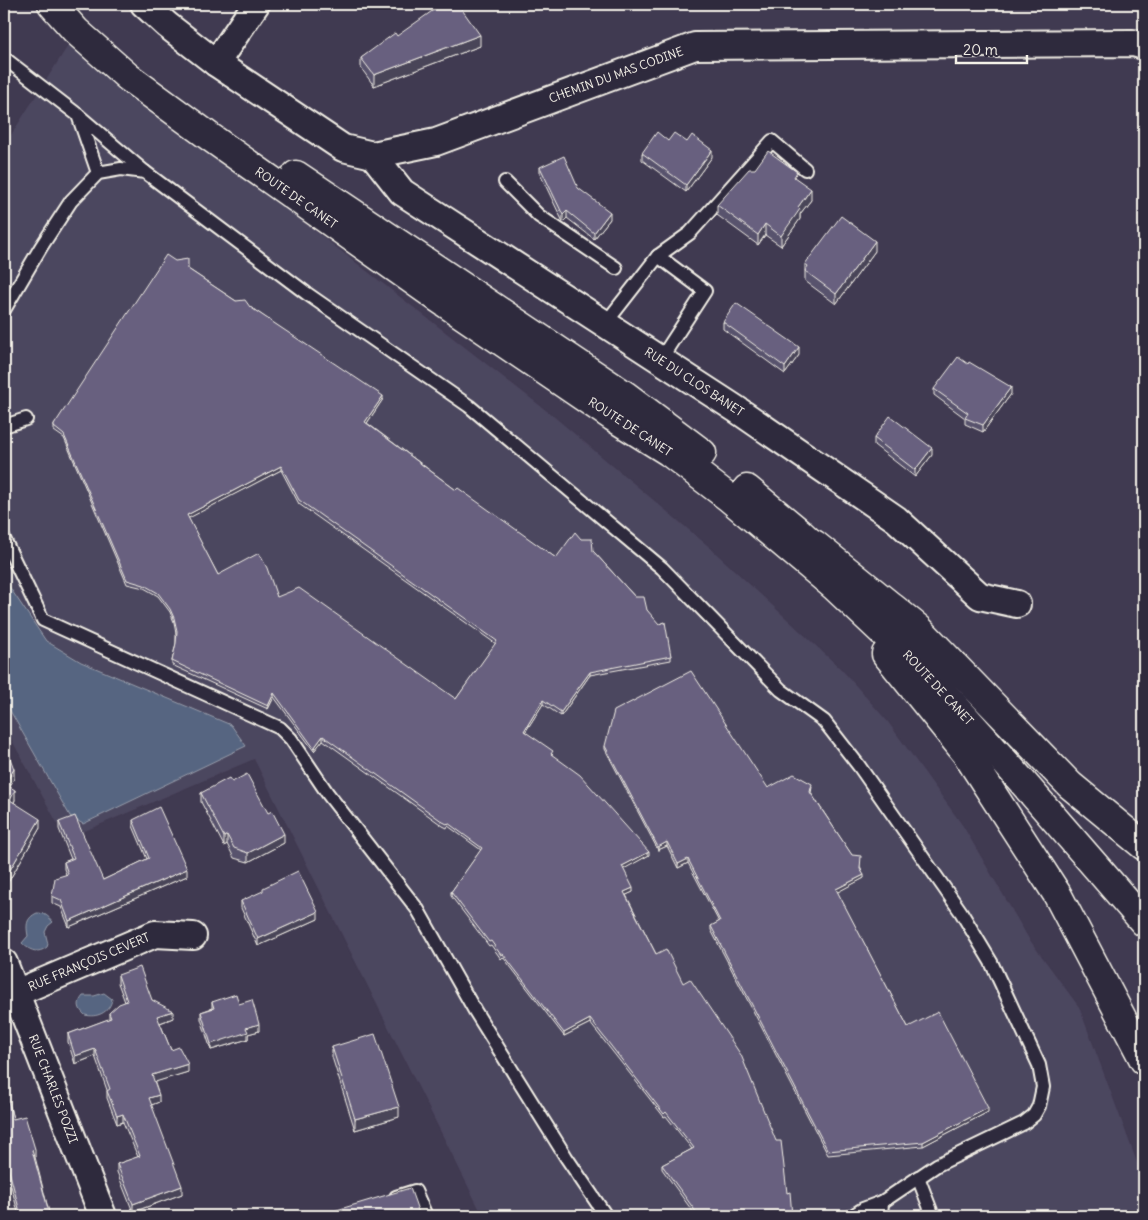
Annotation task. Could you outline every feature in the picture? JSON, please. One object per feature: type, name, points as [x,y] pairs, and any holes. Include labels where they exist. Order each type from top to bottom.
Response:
[{"type":"main road","name":"ROUTE DE CANET","points":[[52,4],[76,31],[128,77],[438,298],[669,452],[770,532],[835,587],[920,666],[1014,771],[1144,922]]},
{"type":"main road","name":"ROUTE DE CANET","points":[[73,4],[135,63],[221,125],[626,396],[799,532],[912,636],[1144,900]]},
{"type":"main road","points":[[770,532],[866,630],[966,753],[1057,894],[1144,1060]]},
{"type":"main road","points":[[799,532],[919,629],[1070,785],[1144,846]]},
{"type":"street","name":"CHEMIN DU MAS CODINE","points":[[144,4],[167,25],[216,63],[343,148],[372,154],[436,142],[695,46],[1114,43],[1133,43],[1144,46]]},
{"type":"street","points":[[216,63],[256,4]]},
{"type":"street","name":"RUE DU CLOS BANET","points":[[372,154],[402,192],[736,409],[896,520],[980,596],[1017,604]]},
{"type":"street","name":"RUE FRANÇOIS CEVERT","points":[[16,993],[154,934],[193,936]]},
{"type":"street","name":"RUE CHARLES POZZI","points":[[4,963],[103,1216]]},
{"type":"lane","points":[[4,58],[78,115],[145,172],[306,294],[469,406],[662,568],[781,690],[824,721],[830,728],[961,912],[991,962],[1039,1064],[1043,1088],[1039,1106],[1034,1114],[1024,1123],[937,1165],[862,1214]]},
{"type":"lane","points":[[78,115],[98,173]]},
{"type":"lane","points":[[605,324],[658,256],[690,233],[772,141],[805,169]]},
{"type":"lane","points":[[4,310],[41,247],[72,201],[98,173],[121,169],[145,172]]},
{"type":"lane","points":[[505,182],[539,216],[616,268]]},
{"type":"lane","points":[[658,256],[705,291],[660,360]]},
{"type":"lane","points":[[4,426],[26,419]]},
{"type":"lane","points":[[4,539],[42,620],[280,728],[291,739],[328,794],[418,910],[485,1027],[566,1157],[606,1216]]},
{"type":"lane","points":[[918,1177],[933,1216]]},
{"type":"lane","points":[[388,1200],[415,1191],[426,1216]]},
{"type":"lane","points":[[881,1216],[882,1202]]},
{"type":"shaded area","points":[[71,41],[552,415],[707,545],[842,670],[888,722],[963,826],[1029,939],[1079,1007],[1144,1181],[1144,1216],[483,1216],[254,759],[66,839],[4,726],[4,146]]},
{"type":"water","points":[[4,579],[46,641],[81,662],[231,725],[246,746],[83,824],[70,816],[4,700]]},
{"type":"water","points":[[37,913],[46,915],[53,922],[45,932],[47,947],[37,951],[31,950],[22,943],[28,936],[27,925],[29,920]]},
{"type":"water","points":[[104,993],[112,999],[108,1008],[98,1015],[85,1015],[79,1004],[83,996],[94,996]]},
{"type":"building","points":[[442,4],[458,4],[480,35],[374,75],[361,58],[395,33],[397,36]]},
{"type":"building","points":[[657,132],[668,141],[674,133],[687,142],[692,135],[712,150],[686,185],[642,153]]},
{"type":"building","points":[[768,151],[797,172],[794,177],[811,189],[781,236],[765,224],[758,235],[717,205],[749,169],[755,169]]},
{"type":"building","points":[[564,156],[578,188],[610,212],[594,233],[567,211],[563,215],[540,167]]},
{"type":"building","points":[[841,216],[875,241],[836,294],[805,271],[808,266],[805,264]]},
{"type":"building","points":[[166,255],[175,261],[188,259],[188,269],[236,301],[245,300],[250,307],[383,396],[365,422],[456,490],[458,488],[556,558],[575,532],[581,539],[592,539],[593,551],[635,597],[644,597],[647,610],[659,624],[665,622],[671,656],[590,672],[561,712],[543,700],[524,731],[553,751],[551,754],[580,775],[649,852],[622,866],[633,888],[624,892],[656,954],[666,949],[683,983],[690,979],[741,1055],[776,1141],[781,1141],[787,1193],[790,1192],[792,1216],[699,1216],[662,1165],[694,1148],[666,1112],[664,1114],[590,1019],[564,1033],[503,954],[501,955],[491,941],[489,942],[451,892],[482,848],[323,736],[314,748],[274,693],[268,706],[172,661],[177,631],[170,609],[158,593],[144,585],[127,580],[64,435],[54,425]],"holes":[[[281,466],[299,500],[497,641],[456,699],[299,588],[277,597],[267,568],[259,553],[218,575],[187,515]]]},
{"type":"building","points":[[736,303],[799,347],[785,367],[723,322]]},
{"type":"building","points":[[958,357],[1011,387],[983,425],[965,418],[968,413],[934,389]]},
{"type":"building","points":[[890,416],[932,448],[915,470],[874,438]]},
{"type":"building","points":[[691,671],[768,788],[794,774],[812,784],[810,792],[852,855],[861,856],[860,869],[864,875],[836,889],[908,1027],[938,1012],[988,1108],[923,1142],[828,1151],[711,926],[720,921],[688,859],[678,864],[667,842],[658,847],[605,746],[614,711]]},
{"type":"building","points":[[4,742],[14,769],[5,784],[15,790],[10,800],[40,819],[7,875],[4,873]]},
{"type":"building","points":[[247,774],[268,813],[272,811],[284,834],[248,853],[234,848],[227,835],[224,837],[201,793],[229,778],[232,782]]},
{"type":"building","points":[[159,807],[187,869],[69,921],[61,900],[52,896],[55,878],[68,874],[64,862],[74,858],[59,822],[75,816],[103,880],[149,858],[133,820]]},
{"type":"building","points":[[298,871],[318,912],[258,939],[241,901]]},
{"type":"building","points":[[140,967],[152,1000],[173,1011],[157,1016],[171,1050],[179,1047],[188,1064],[152,1075],[159,1095],[149,1098],[182,1186],[133,1204],[117,1164],[140,1156],[123,1114],[117,1116],[107,1091],[110,1089],[95,1049],[75,1056],[68,1034],[111,1018],[109,1013],[119,1004],[127,1001],[118,975]]},
{"type":"building","points":[[236,994],[239,1004],[252,1000],[259,1024],[246,1028],[248,1032],[211,1044],[201,1012],[214,1008],[212,1002]]},
{"type":"building","points":[[375,1034],[399,1107],[355,1119],[332,1047]]},
{"type":"building","points":[[4,1084],[13,1119],[25,1116],[35,1149],[32,1150],[50,1216],[21,1216],[7,1163],[4,1160]]},
{"type":"building","points":[[410,1188],[420,1216],[317,1216]]}]
